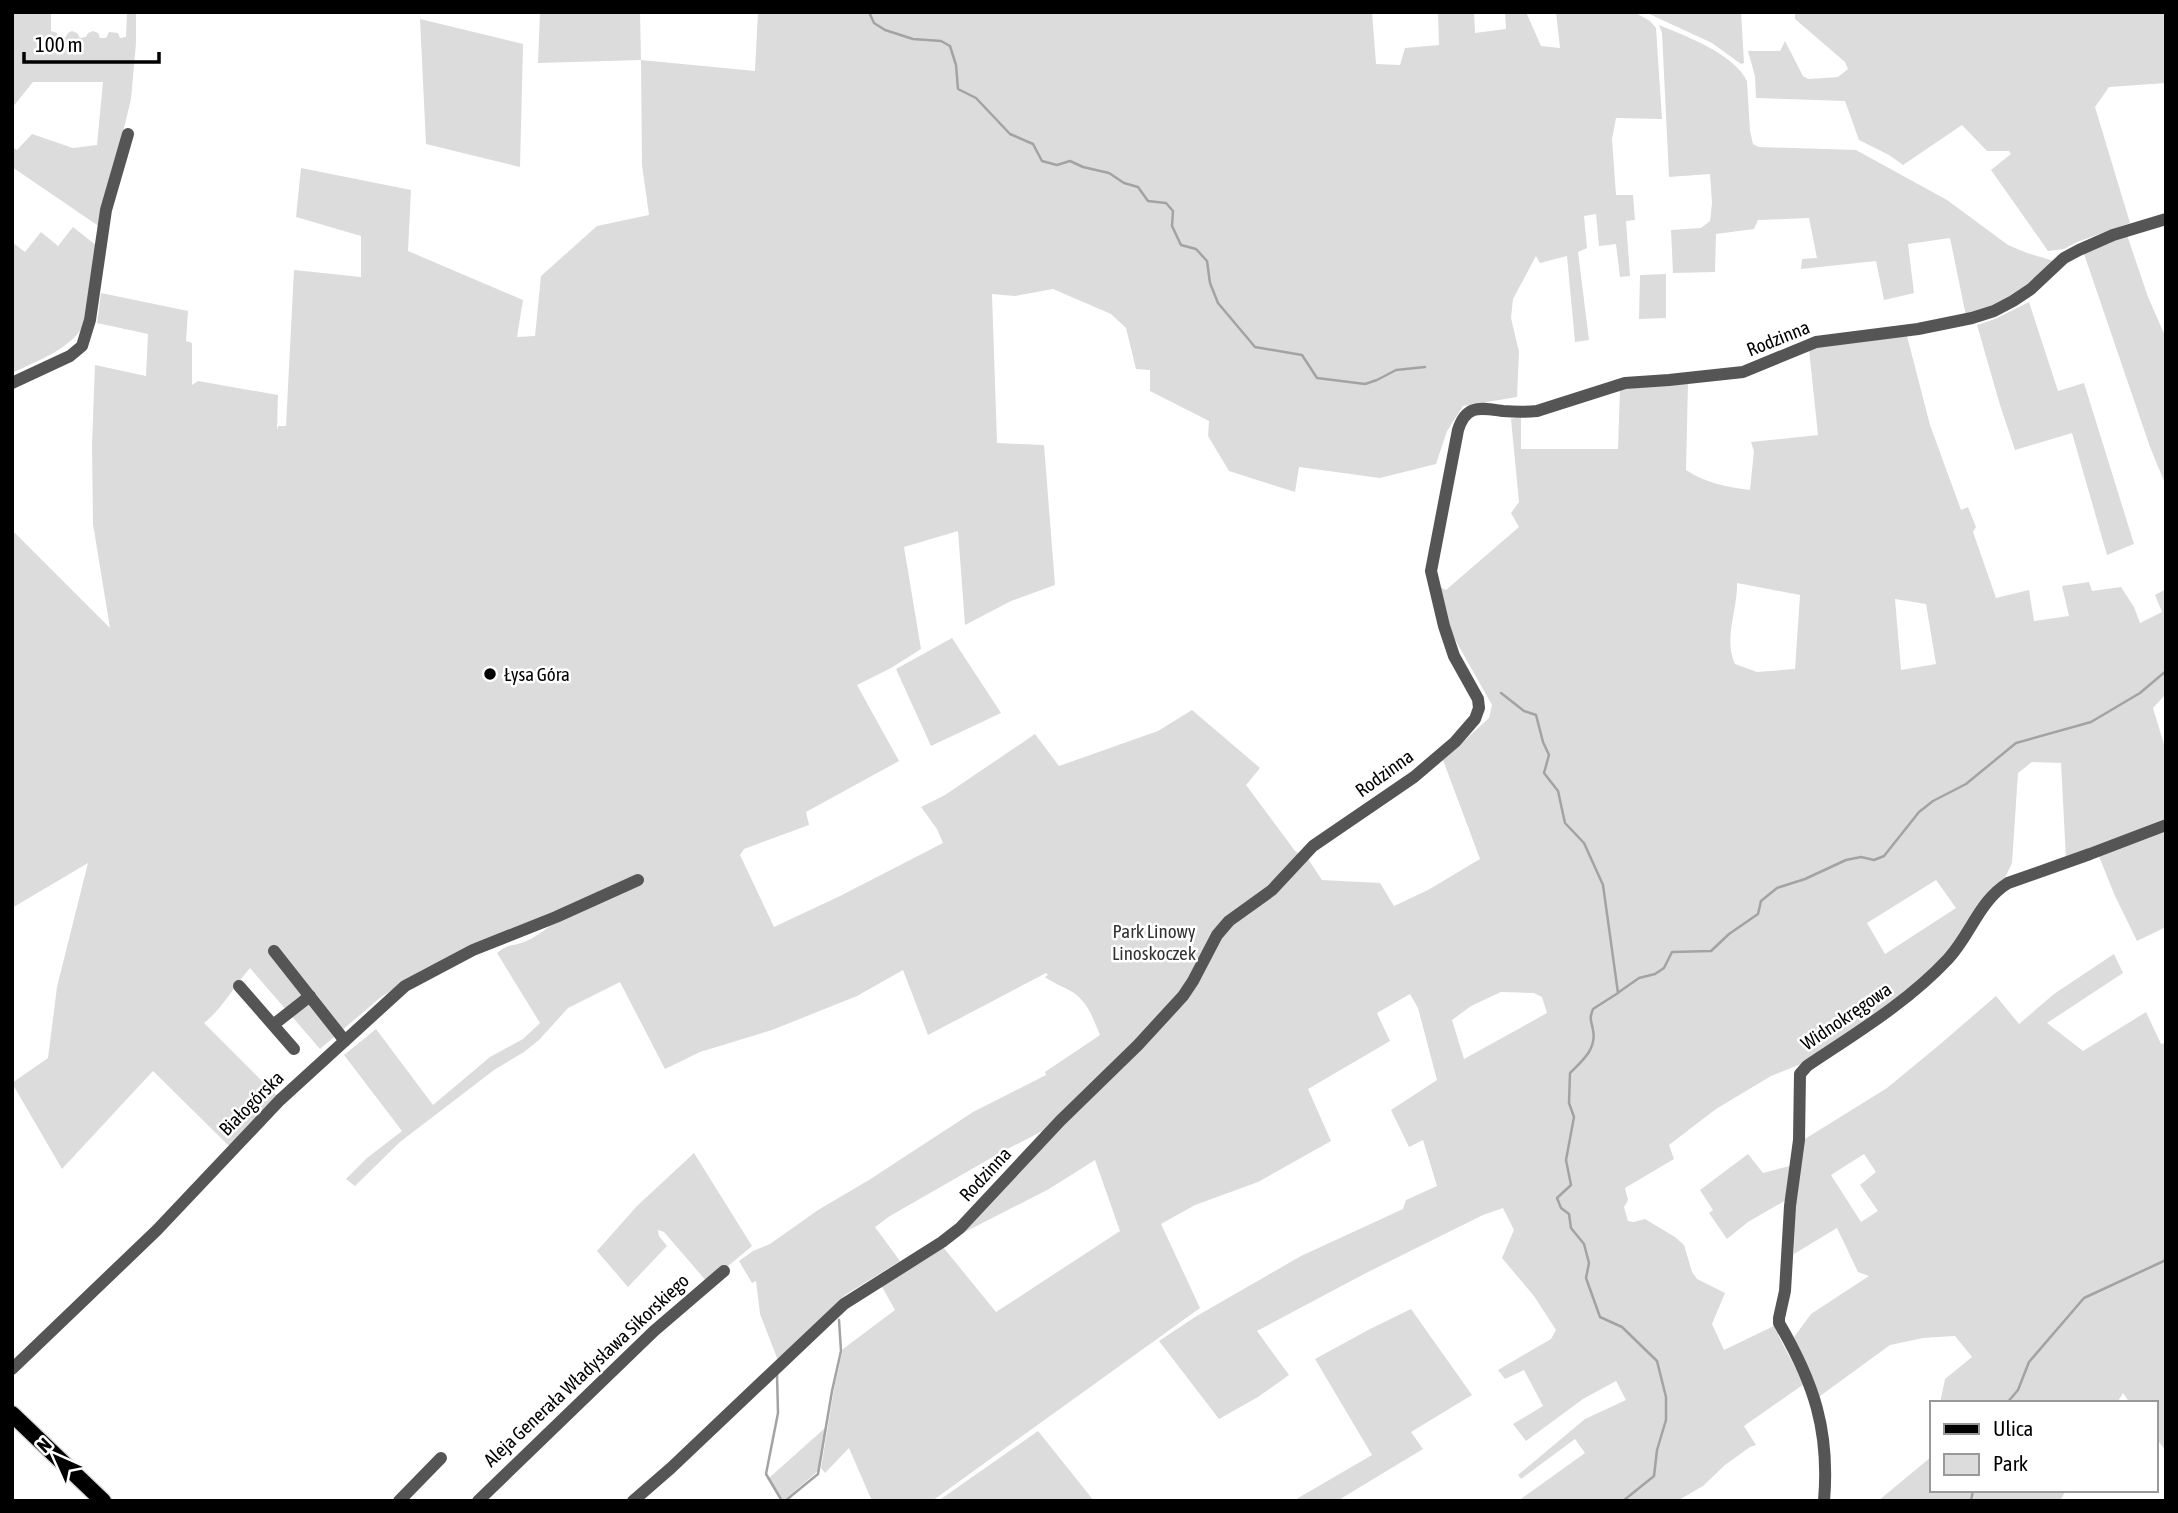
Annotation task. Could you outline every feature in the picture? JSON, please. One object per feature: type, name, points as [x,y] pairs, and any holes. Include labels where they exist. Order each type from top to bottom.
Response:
[{"type":"main road","points":[[12,1414],[103,1501]]},
{"type":"street","points":[[12,383],[70,356],[82,346],[90,320],[106,210],[128,134]]},
{"type":"street","name":"Rodzinna","points":[[633,1501],[844,1304],[960,1228],[1183,996],[1194,981],[1217,935],[1229,921],[1272,890],[1313,846],[1414,777],[1471,726],[1478,714],[1478,699],[1454,656],[1431,571],[1458,430],[1465,415],[1477,408],[1537,411],[1625,383],[1743,372],[1816,342],[1953,323],[1994,311],[2013,301],[2031,289],[2058,263],[2099,240],[2166,219]]},
{"type":"street","name":"Widnokręgowa","points":[[1824,1501],[1826,1458],[1821,1420],[1779,1318],[1785,1291],[1790,1206],[1799,1140],[1800,1074],[1807,1066],[1907,998],[1923,984],[1951,956],[1986,901],[1998,889],[2166,825]]},
{"type":"street","name":"Białogórska","points":[[12,1369],[149,1238],[254,1126],[394,995],[415,980],[473,950],[555,918],[638,880]]},
{"type":"street","points":[[274,951],[345,1041]]},
{"type":"street","points":[[239,986],[294,1049]]},
{"type":"street","points":[[273,1024],[310,996]]},
{"type":"street","name":"Aleja Generała Władysława Sikorskiego","points":[[478,1501],[654,1331],[724,1271]]},
{"type":"street","points":[[399,1501],[442,1458]]},
{"type":"green space","points":[[12,12],[51,12],[51,31],[57,33],[59,38],[65,38],[72,31],[80,38],[86,37],[93,31],[98,33],[100,38],[106,38],[109,32],[118,33],[120,38],[126,37],[127,12],[136,12],[131,99],[100,227],[12,167],[12,147],[17,150],[32,134],[73,148],[97,145],[103,82],[33,82],[12,108]]},
{"type":"green space","points":[[540,12],[640,12],[641,60],[538,63]]},
{"type":"green space","name":"Park Linowy Linoskoczek","points":[[758,12],[1372,12],[1376,64],[1400,65],[1405,48],[1439,45],[1438,12],[1474,12],[1475,33],[1506,29],[1505,12],[1526,12],[1541,46],[1560,48],[1556,12],[1634,12],[1650,21],[1656,28],[1662,119],[1616,118],[1612,139],[1616,195],[1633,195],[1635,220],[1626,221],[1630,276],[1620,277],[1616,244],[1599,246],[1596,214],[1584,216],[1587,248],[1578,252],[1589,340],[1575,342],[1567,256],[1540,263],[1536,256],[1513,299],[1511,318],[1519,352],[1517,397],[1463,406],[1447,431],[1436,464],[1380,478],[1299,467],[1295,492],[1229,471],[1208,436],[1209,421],[1150,391],[1150,370],[1136,369],[1126,328],[1111,314],[1053,289],[1015,296],[992,294],[997,443],[1044,445],[1055,585],[1011,601],[965,625],[958,531],[904,547],[921,649],[857,685],[899,761],[806,812],[809,825],[744,849],[740,855],[774,927],[943,843],[937,829],[921,807],[945,795],[1035,734],[1059,766],[1158,731],[1192,710],[1260,768],[1246,785],[1295,851],[1308,859],[1322,880],[1380,883],[1394,906],[1428,890],[1480,859],[1443,760],[1489,718],[1492,705],[1448,627],[1440,587],[1446,590],[1519,527],[1511,513],[1519,502],[1511,419],[1521,416],[1521,449],[1618,449],[1620,389],[1688,383],[1686,470],[1716,484],[1750,490],[1754,451],[1751,442],[1818,435],[1809,349],[1907,336],[1930,425],[1961,510],[1968,507],[1976,527],[1973,532],[1996,598],[2029,590],[2034,621],[2069,616],[2062,586],[2089,582],[2092,591],[2121,587],[2134,607],[2140,623],[2162,612],[2155,595],[2166,589],[2166,694],[2153,708],[2166,751],[2166,818],[2066,859],[2061,763],[2032,762],[2018,773],[2012,863],[2001,886],[1936,970],[1816,1058],[1771,1076],[1716,1109],[1669,1145],[1674,1159],[1625,1188],[1628,1200],[1624,1207],[1628,1221],[1645,1219],[1675,1237],[1684,1245],[1692,1272],[1697,1279],[1725,1293],[1712,1324],[1724,1350],[1778,1324],[1778,1335],[1804,1384],[1744,1426],[1756,1445],[1725,1465],[1703,1486],[1677,1501],[1518,1501],[1585,1453],[1575,1439],[1521,1479],[1518,1475],[1585,1419],[1626,1400],[1616,1381],[1583,1399],[1526,1441],[1513,1424],[1543,1406],[1524,1370],[1505,1379],[1498,1370],[1551,1339],[1556,1330],[1534,1296],[1502,1258],[1514,1230],[1503,1208],[1483,1215],[1368,1272],[1257,1331],[1289,1375],[1258,1397],[1219,1419],[1159,1341],[1195,1317],[1301,1256],[1403,1209],[1406,1200],[1437,1186],[1423,1140],[1409,1147],[1391,1110],[1437,1080],[1418,1008],[1410,994],[1377,1013],[1390,1041],[1308,1089],[1331,1141],[1258,1182],[1195,1205],[1161,1224],[1200,1308],[932,1501],[872,1501],[849,1448],[825,1473],[821,1468],[843,1349],[895,1310],[881,1285],[943,1247],[996,1312],[1120,1231],[1095,1160],[1049,1189],[961,1234],[1048,1128],[890,1216],[875,1227],[900,1261],[845,1295],[779,1363],[760,1314],[756,1281],[752,1283],[739,1261],[770,1244],[818,1210],[973,1112],[1046,1075],[1045,1072],[1100,1035],[1083,1002],[1074,993],[1045,977],[1048,975],[1046,973],[928,1035],[903,970],[857,996],[772,1030],[700,1052],[665,1069],[620,982],[568,1008],[539,1040],[494,1070],[400,1142],[355,1186],[346,1179],[367,1158],[402,1131],[344,1055],[376,1029],[433,1105],[490,1057],[523,1039],[540,1023],[497,953],[507,946],[531,939],[550,926],[423,970],[381,997],[320,1049],[250,968],[204,1023],[278,1097],[230,1147],[153,1071],[62,1169],[12,1083],[48,1058],[57,987],[88,863],[12,908],[12,530],[110,628],[93,524],[95,365],[146,376],[148,334],[97,323],[101,293],[188,311],[186,341],[192,343],[192,385],[198,381],[278,395],[277,431],[278,426],[286,426],[294,270],[361,277],[361,236],[296,217],[301,168],[411,190],[408,251],[523,300],[517,337],[535,336],[541,276],[597,226],[649,215],[642,165],[641,60],[755,71]],"holes":[[[1737,583],[1800,595],[1795,669],[1757,672],[1735,664],[1730,645]],[[1895,599],[1926,604],[1936,664],[1901,670]],[[1936,880],[1956,908],[1885,954],[1867,923]],[[1501,992],[1534,993],[1542,997],[1547,1013],[1464,1059],[1452,1020],[1471,1006]]]},
{"type":"green space","points":[[1645,12],[1741,12],[1744,63],[1741,64],[1712,43]]},
{"type":"green space","points":[[1795,12],[2166,12],[2166,83],[2109,87],[2095,107],[2130,223],[2064,249],[2048,251],[1991,170],[2011,154],[2009,151],[1987,151],[1962,125],[1903,165],[1859,140],[1845,101],[1756,98],[1755,76],[1748,51],[1780,51],[1785,41],[1803,76],[1808,79],[1838,77],[1848,69],[1845,62],[1795,19]]},
{"type":"green space","points":[[420,19],[523,44],[520,167],[426,144]]},
{"type":"green space","points":[[1659,25],[1721,54],[1741,71],[1747,81],[1753,144],[1759,147],[1856,150],[1947,200],[2008,245],[2054,261],[2014,294],[1966,316],[1950,238],[1908,244],[1914,293],[1884,300],[1876,261],[1801,269],[1802,259],[1817,258],[1809,218],[1758,220],[1754,229],[1716,234],[1715,272],[1673,273],[1671,230],[1701,228],[1710,221],[1712,203],[1710,174],[1669,177],[1662,33]]},
{"type":"green space","points":[[73,227],[97,246],[92,296],[86,321],[73,339],[64,346],[12,373],[12,242],[25,252],[41,232],[58,246]]},
{"type":"green space","points":[[2127,235],[2148,297],[2166,338],[2166,486],[2083,251]]},
{"type":"green space","points":[[1666,274],[1666,318],[1639,319],[1640,275]]},
{"type":"green space","points":[[2029,302],[2058,391],[2084,383],[2134,544],[2107,555],[2072,433],[2015,450],[2000,405],[1977,325]]},
{"type":"green space","points":[[952,638],[1001,713],[931,746],[896,669]]},
{"type":"green space","points":[[2166,828],[2166,927],[2137,941],[2098,854]]},
{"type":"green space","points":[[2114,954],[2123,973],[2047,1023],[2083,1051],[2146,1012],[2161,1044],[2166,1045],[2166,1451],[2157,1440],[2157,1401],[2129,1401],[2123,1393],[2118,1401],[1940,1401],[1945,1379],[1972,1357],[1955,1336],[1923,1338],[1890,1345],[1816,1399],[1794,1337],[1811,1314],[1869,1276],[1858,1272],[1837,1228],[1794,1254],[1795,1195],[1748,1222],[1727,1239],[1709,1213],[1713,1210],[1700,1190],[1748,1154],[1763,1173],[1801,1163],[1800,1142],[1887,1088],[1996,996],[2019,1024],[2054,994]],"holes":[[[1864,1154],[1876,1172],[1860,1185],[1878,1211],[1861,1222],[1831,1175]]]},
{"type":"green space","points":[[694,1153],[752,1246],[708,1283],[664,1232],[658,1230],[667,1246],[628,1287],[597,1251],[637,1206]]},
{"type":"green space","points":[[1411,1309],[1472,1395],[1411,1432],[1423,1449],[1337,1501],[1293,1501],[1372,1455],[1315,1359]]},
{"type":"green space","points":[[825,1428],[818,1471],[783,1501],[769,1478]]},
{"type":"green space","points":[[1038,1431],[1094,1501],[938,1501]]},
{"type":"green space","points":[[1930,1458],[1930,1492],[2065,1492],[2060,1501],[1878,1501]]},
{"type":"waterway","points":[[869,12],[874,23],[885,30],[913,39],[941,41],[950,46],[956,65],[958,89],[976,98],[1010,134],[1033,144],[1042,161],[1057,165],[1070,161],[1109,173],[1124,183],[1138,187],[1148,201],[1166,203],[1173,211],[1172,226],[1181,245],[1196,249],[1207,261],[1210,283],[1218,303],[1255,347],[1302,355],[1317,378],[1365,384],[1396,370],[1425,367]]},
{"type":"waterway","points":[[1619,992],[1639,978],[1655,974],[1664,968],[1672,952],[1711,951],[1729,934],[1758,914],[1761,901],[1777,888],[1805,879],[1846,860],[1861,857],[1874,860],[1884,856],[1919,812],[1933,801],[1966,784],[2016,743],[2091,722],[2140,693],[2166,671]]},
{"type":"waterway","points":[[1501,693],[1524,711],[1536,715],[1549,755],[1544,773],[1558,791],[1565,823],[1584,843],[1603,885],[1618,993],[1593,1009],[1591,1018],[1594,1037],[1591,1049],[1570,1073],[1569,1103],[1574,1117],[1566,1160],[1571,1185],[1557,1198],[1561,1208],[1569,1214],[1571,1228],[1584,1244],[1589,1263],[1586,1278],[1600,1317],[1622,1327],[1657,1361],[1666,1397],[1666,1420],[1657,1450],[1654,1476],[1623,1501]]},
{"type":"waterway","points":[[2009,1401],[2018,1390],[2029,1362],[2084,1298],[2166,1260]]},
{"type":"waterway","points":[[785,1501],[818,1474],[841,1351],[839,1320]]},
{"type":"waterway","points":[[777,1374],[778,1413],[766,1474],[782,1501]]},
{"type":"waterway","points":[[1971,1501],[1973,1492]]},
{"type":"place","name":"Łysa Góra","points":[[490,674]]}]
